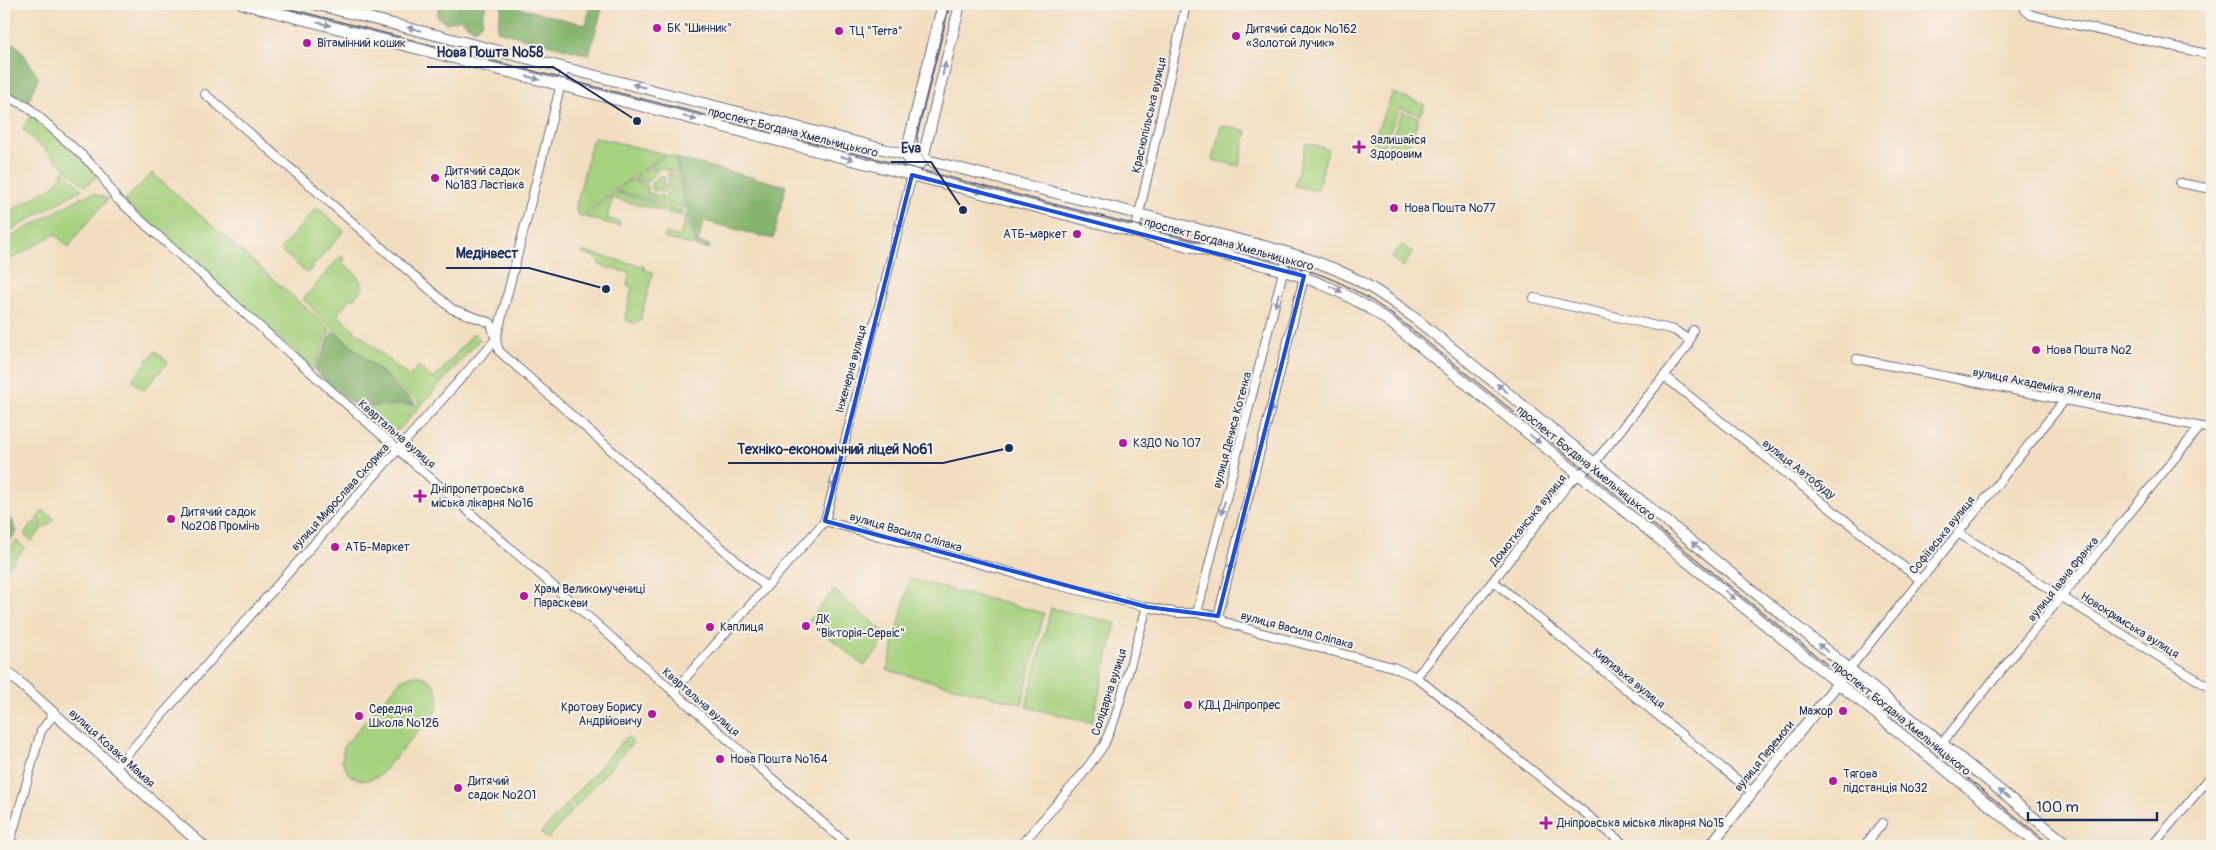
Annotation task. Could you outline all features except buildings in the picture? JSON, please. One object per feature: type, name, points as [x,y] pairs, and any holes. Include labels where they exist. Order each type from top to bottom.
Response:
[{"type":"main road","name":"проспект Богдана Хмельницького","points":[[243,4],[276,8],[482,65],[1284,270],[1342,292],[1375,311],[2040,846]]},
{"type":"main road","name":"проспект Богдана Хмельницького","points":[[314,4],[1288,252],[1343,271],[1384,295],[2069,846]]},
{"type":"main road","points":[[912,175],[907,154],[943,4]]},
{"type":"main road","points":[[912,175],[923,158],[960,4]]},
{"type":"main road","points":[[933,43],[949,47]]},
{"type":"main road","points":[[764,137],[768,119]]},
{"type":"main road","name":"вулиця Козака Мамая","points":[[4,669],[203,846]]},
{"type":"main road","name":"вулиця Перемоги","points":[[1710,846],[1838,683]]},
{"type":"street","name":"Краснопільська вулиця","points":[[1135,232],[1186,4]]},
{"type":"street","points":[[2024,4],[2025,10],[2031,15],[2212,55]]},
{"type":"street","points":[[482,65],[487,48]]},
{"type":"street","name":"вулиця Мирослава Скорика","points":[[116,768],[496,339],[566,68]]},
{"type":"street","points":[[205,94],[452,310],[491,323],[499,351],[766,587]]},
{"type":"street","name":"Квартальна вулиця","points":[[4,95],[28,107],[62,137],[100,173],[116,198],[849,846]]},
{"type":"street","name":"Інженерна вулиця","points":[[673,692],[825,521],[912,175]]},
{"type":"street","points":[[2180,183],[2212,190]]},
{"type":"street","name":"вулиця Дениса Котенка","points":[[1197,613],[1288,252]]},
{"type":"street","points":[[1218,616],[1309,258]]},
{"type":"street","points":[[1534,298],[1674,330],[1689,340]]},
{"type":"street","name":"Домотканська вулиця","points":[[1416,677],[1493,582],[1569,483],[1594,463],[1664,376],[1687,346],[1693,330]]},
{"type":"street","name":"вулиця Академіка Янгеля","points":[[1858,359],[2212,429]]},
{"type":"street","name":"вулиця Автобуду","points":[[1664,376],[1920,580]]},
{"type":"street","name":"Софіївська вулиця","points":[[1838,683],[2064,401]]},
{"type":"street","name":"вулиця Івана Франка","points":[[1942,744],[2200,426]]},
{"type":"street","name":"вулиця Василя Сліпака","points":[[825,521],[1045,582],[1147,607],[1177,613],[1218,616],[1225,622],[1258,632],[1393,666],[1416,677],[1626,846]]},
{"type":"street","name":"Новокримська вулиця","points":[[1958,534],[2212,689]]},
{"type":"street","name":"Киргизька вулиця","points":[[1493,582],[1752,792]]},
{"type":"street","name":"Солідарна вулиця","points":[[1020,846],[1081,776],[1104,745],[1115,718],[1147,607]]},
{"type":"street","points":[[9,846],[41,731],[54,714]]},
{"type":"street","points":[[2152,846],[2212,775]]},
{"type":"street","points":[[1864,846],[1883,823]]},
{"type":"highlighted area","points":[[912,175],[1304,276],[1218,616],[1147,607],[825,521]]},
{"type":"green space","points":[[439,4],[487,4],[483,13],[482,24],[474,30],[460,19],[447,23],[437,17]]},
{"type":"green space","points":[[502,4],[520,4],[519,8],[586,25],[590,8],[582,6],[583,4],[603,5],[589,55],[497,31]]},
{"type":"green space","points":[[4,34],[21,50],[37,75],[38,79],[27,104],[4,90]]},
{"type":"green space","points":[[1393,93],[1425,105],[1420,115],[1400,108],[1383,146],[1372,142]]},
{"type":"green space","points":[[1402,112],[1419,118],[1404,155],[1387,148]]},
{"type":"green space","points":[[30,117],[36,118],[96,173],[96,178],[85,186],[22,129]]},
{"type":"green space","points":[[1221,125],[1247,131],[1239,166],[1213,160]]},
{"type":"green space","points":[[595,137],[664,154],[610,193],[582,217],[577,213],[576,207],[592,141]]},
{"type":"green space","points":[[1306,143],[1328,149],[1317,191],[1295,186]]},
{"type":"green space","points":[[666,155],[674,157],[678,173],[650,166]]},
{"type":"green space","points":[[676,158],[786,186],[773,239],[704,221],[698,242],[710,245],[709,249],[697,247]]},
{"type":"green space","points":[[648,168],[658,170],[647,182],[633,179]]},
{"type":"green space","points":[[64,171],[82,189],[4,234],[4,214],[54,186]]},
{"type":"green space","points":[[152,173],[330,329],[314,369],[124,201]]},
{"type":"green space","points":[[668,173],[678,176],[685,208],[616,191],[630,180],[647,185],[648,193],[665,197],[670,190]]},
{"type":"green space","points":[[662,175],[665,178],[664,183],[668,186],[666,191],[662,192],[658,189],[654,191],[650,187],[652,182]]},
{"type":"green space","points":[[614,192],[684,211],[683,216],[612,198],[611,195]]},
{"type":"green space","points":[[93,193],[108,199],[78,233],[69,247],[55,234],[4,263],[4,241],[80,198]]},
{"type":"green space","points":[[609,196],[612,200],[607,218],[620,222],[619,226],[585,217]]},
{"type":"green space","points":[[317,207],[344,231],[307,273],[280,250]]},
{"type":"green space","points":[[686,215],[695,246],[664,238],[666,233],[680,237]]},
{"type":"green space","points":[[1402,245],[1413,252],[1403,267],[1391,258]]},
{"type":"green space","points":[[582,251],[645,267],[644,270],[653,272],[640,321],[635,323],[627,321],[625,318],[632,287],[627,285],[630,273],[599,265],[599,261],[592,256],[582,254]]},
{"type":"green space","points":[[341,256],[345,259],[342,263],[355,273],[364,287],[353,299],[350,298],[337,315],[409,377],[418,366],[434,379],[474,333],[480,339],[424,402],[419,402],[374,366],[303,299]]},
{"type":"green space","points":[[332,332],[337,334],[415,403],[355,406],[315,371]]},
{"type":"green space","points":[[155,351],[168,362],[144,390],[132,380]]},
{"type":"green space","points":[[422,404],[396,433],[388,435],[356,408]]},
{"type":"green space","points":[[43,510],[54,519],[45,528],[36,520]]},
{"type":"green space","points":[[4,513],[13,521],[17,532],[4,547]]},
{"type":"green space","points":[[34,522],[42,528],[32,541],[24,534]]},
{"type":"green space","points":[[16,541],[25,548],[4,572],[4,554]]},
{"type":"green space","points":[[910,579],[1044,613],[1022,704],[887,670]]},
{"type":"green space","points":[[834,590],[889,636],[864,666],[809,620]]},
{"type":"green space","points":[[1051,608],[1116,623],[1092,723],[1026,707]]},
{"type":"green space","points":[[414,675],[421,676],[432,682],[438,698],[436,711],[379,776],[364,781],[349,775],[342,761],[344,746],[401,680]]},
{"type":"green space","points":[[627,736],[633,742],[575,808],[569,802]]},
{"type":"green space","points":[[567,804],[573,810],[548,839],[541,833]]},
{"type":"tram line","points":[[271,4],[1288,264],[1342,284],[1375,303],[1411,329],[2052,846]]},
{"type":"tram line","points":[[936,172],[922,156],[918,146],[917,135],[950,4]]},
{"type":"place","name":"БК \"Шинник\"","points":[[657,28]]},
{"type":"place","name":"ТЦ \"Terra\"","points":[[839,31]]},
{"type":"place","name":"Дитячий садок №162 «Золотой лучик»","points":[[1236,36]]},
{"type":"place","name":"Вітамінний кошик","points":[[307,43]]},
{"type":"place","name":"Нова Пошта №58","points":[[637,121]]},
{"type":"place","name":"Залишайся Здоровим","points":[[1359,147]]},
{"type":"place","name":"Дитячий садок №183 Ластівка","points":[[435,178]]},
{"type":"place","name":"Нова Пошта №77","points":[[1394,208]]},
{"type":"place","name":"Eva","points":[[963,210]]},
{"type":"place","name":"АТБ-маркет","points":[[1077,234]]},
{"type":"place","name":"Медінвест","points":[[606,289]]},
{"type":"place","name":"Нова Пошта №2","points":[[2036,350]]},
{"type":"place","name":"КЗДО № 107","points":[[1123,443]]},
{"type":"place","name":"Техніко-економічний ліцей №61","points":[[1009,448]]},
{"type":"place","name":"Дніпропетровська міська лікарня №16","points":[[420,496]]},
{"type":"place","name":"Дитячий садок №208 Промінь","points":[[171,519]]},
{"type":"place","name":"АТБ-Маркет","points":[[335,547]]},
{"type":"place","name":"Храм Великомучениці Параскеви","points":[[524,596]]},
{"type":"place","name":"ДК \"Вікторія-Сервіс\"","points":[[806,626]]},
{"type":"place","name":"Каплиця","points":[[710,627]]},
{"type":"place","name":"КДЦ Дніпропрес","points":[[1188,705]]},
{"type":"place","name":"Мажор","points":[[1843,711]]},
{"type":"place","name":"Кротову Борису Андрійовичу","points":[[652,714]]},
{"type":"place","name":"Середня Школа №126","points":[[359,716]]},
{"type":"place","name":"Нова Пошта №164","points":[[720,759]]},
{"type":"place","name":"Тягова пiдстанцiя №32","points":[[1833,781]]},
{"type":"place","name":"Дитячий садок №201","points":[[458,788]]},
{"type":"place","name":"Дніпровська міська лікарня №15","points":[[1546,823]]}]
